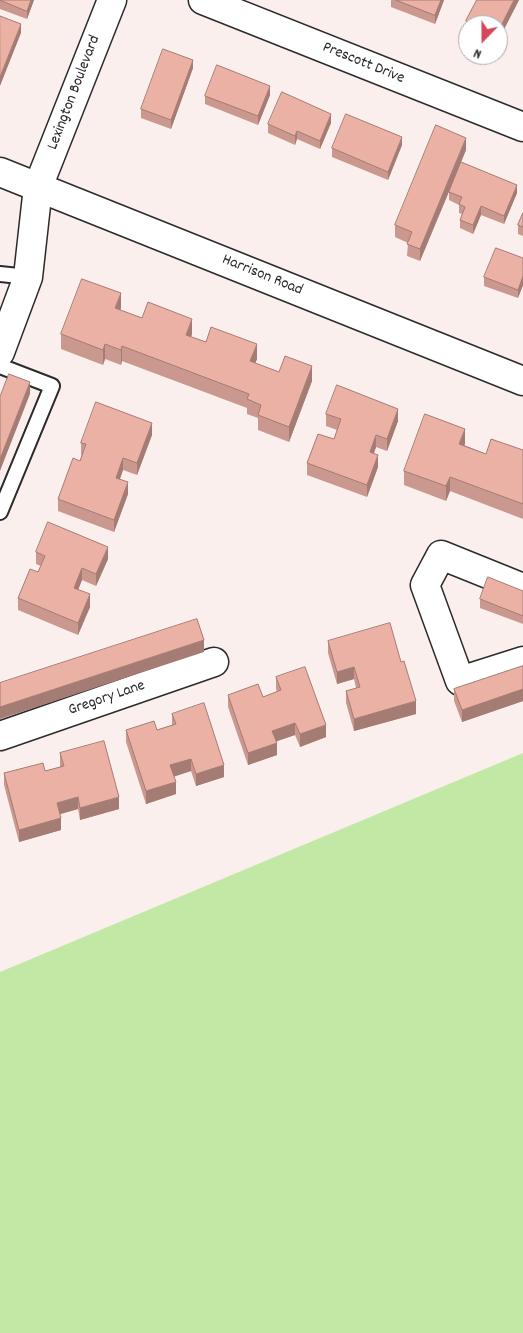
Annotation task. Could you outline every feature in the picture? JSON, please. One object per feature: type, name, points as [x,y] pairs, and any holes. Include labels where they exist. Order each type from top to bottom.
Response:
[{"type":"street","name":"Lexington Boulevard","points":[[0,352],[28,278],[38,187],[112,0]]},
{"type":"street","name":"Prescott Drive","points":[[203,0],[523,127]]},
{"type":"street","name":"Harrison Road","points":[[0,172],[523,381]]},
{"type":"street","points":[[523,588],[441,555],[425,585],[460,681],[523,661]]},
{"type":"street","name":"Gregory Lane","points":[[0,736],[214,662]]},
{"type":"lane","points":[[0,274],[28,278]]},
{"type":"lane","points":[[0,366],[52,386],[0,512]]},
{"type":"green space","points":[[523,753],[523,1333],[0,1333],[0,972]]},
{"type":"building","points":[[0,0],[31,0],[27,11]]},
{"type":"building","points":[[396,0],[441,0],[435,15]]},
{"type":"building","points":[[477,0],[514,0],[506,15],[469,15]]},
{"type":"building","points":[[0,16],[21,24],[0,77]]},
{"type":"building","points":[[163,49],[193,60],[171,120],[141,109]]},
{"type":"building","points":[[217,65],[270,86],[258,116],[205,96]]},
{"type":"building","points":[[282,92],[331,114],[320,141],[297,131],[295,136],[268,124]]},
{"type":"building","points":[[346,114],[402,137],[388,172],[332,148]]},
{"type":"building","points":[[436,125],[466,138],[420,249],[407,244],[412,232],[395,225]]},
{"type":"building","points":[[461,162],[517,185],[504,216],[481,206],[473,225],[460,220],[465,207],[459,204],[462,197],[449,192]]},
{"type":"building","points":[[523,213],[523,227],[518,225]]},
{"type":"building","points":[[496,248],[523,258],[523,276],[518,290],[484,277]]},
{"type":"building","points":[[82,279],[121,293],[115,308],[142,318],[148,302],[192,319],[186,335],[206,342],[211,327],[257,344],[250,361],[279,372],[285,356],[312,366],[289,427],[258,415],[261,405],[247,399],[249,394],[122,346],[121,350],[105,344],[103,350],[61,334]]},
{"type":"building","points":[[9,374],[30,382],[0,459],[0,397]]},
{"type":"building","points":[[337,385],[398,409],[387,439],[376,435],[370,452],[378,455],[367,485],[307,463],[318,434],[334,439],[341,419],[326,414]]},
{"type":"building","points":[[96,402],[152,423],[137,463],[123,458],[116,478],[128,482],[114,520],[58,499],[73,458],[80,461],[86,444],[81,443]]},
{"type":"building","points":[[425,414],[465,429],[459,444],[486,454],[491,439],[523,450],[523,504],[450,477],[446,486],[404,471]]},
{"type":"building","points":[[48,522],[108,547],[96,574],[82,568],[74,588],[90,594],[78,623],[18,598],[30,569],[38,572],[45,556],[36,552]]},
{"type":"building","points":[[488,577],[523,591],[523,616],[480,599]]},
{"type":"building","points":[[197,619],[204,640],[0,707],[0,683]]},
{"type":"building","points":[[390,623],[401,662],[404,661],[416,701],[354,719],[346,691],[360,687],[354,667],[337,672],[328,641]]},
{"type":"building","points":[[523,666],[523,689],[462,710],[454,689]]},
{"type":"building","points":[[305,667],[326,725],[300,734],[295,723],[272,731],[277,743],[248,753],[228,695],[258,684],[263,697],[281,690],[276,677]]},
{"type":"building","points":[[204,703],[224,765],[196,774],[191,759],[170,765],[176,782],[146,791],[126,730],[154,721],[157,730],[176,724],[172,714]]},
{"type":"building","points":[[104,741],[119,797],[80,808],[78,797],[57,803],[61,818],[19,830],[4,773],[43,763],[45,771],[64,766],[60,753]]}]
